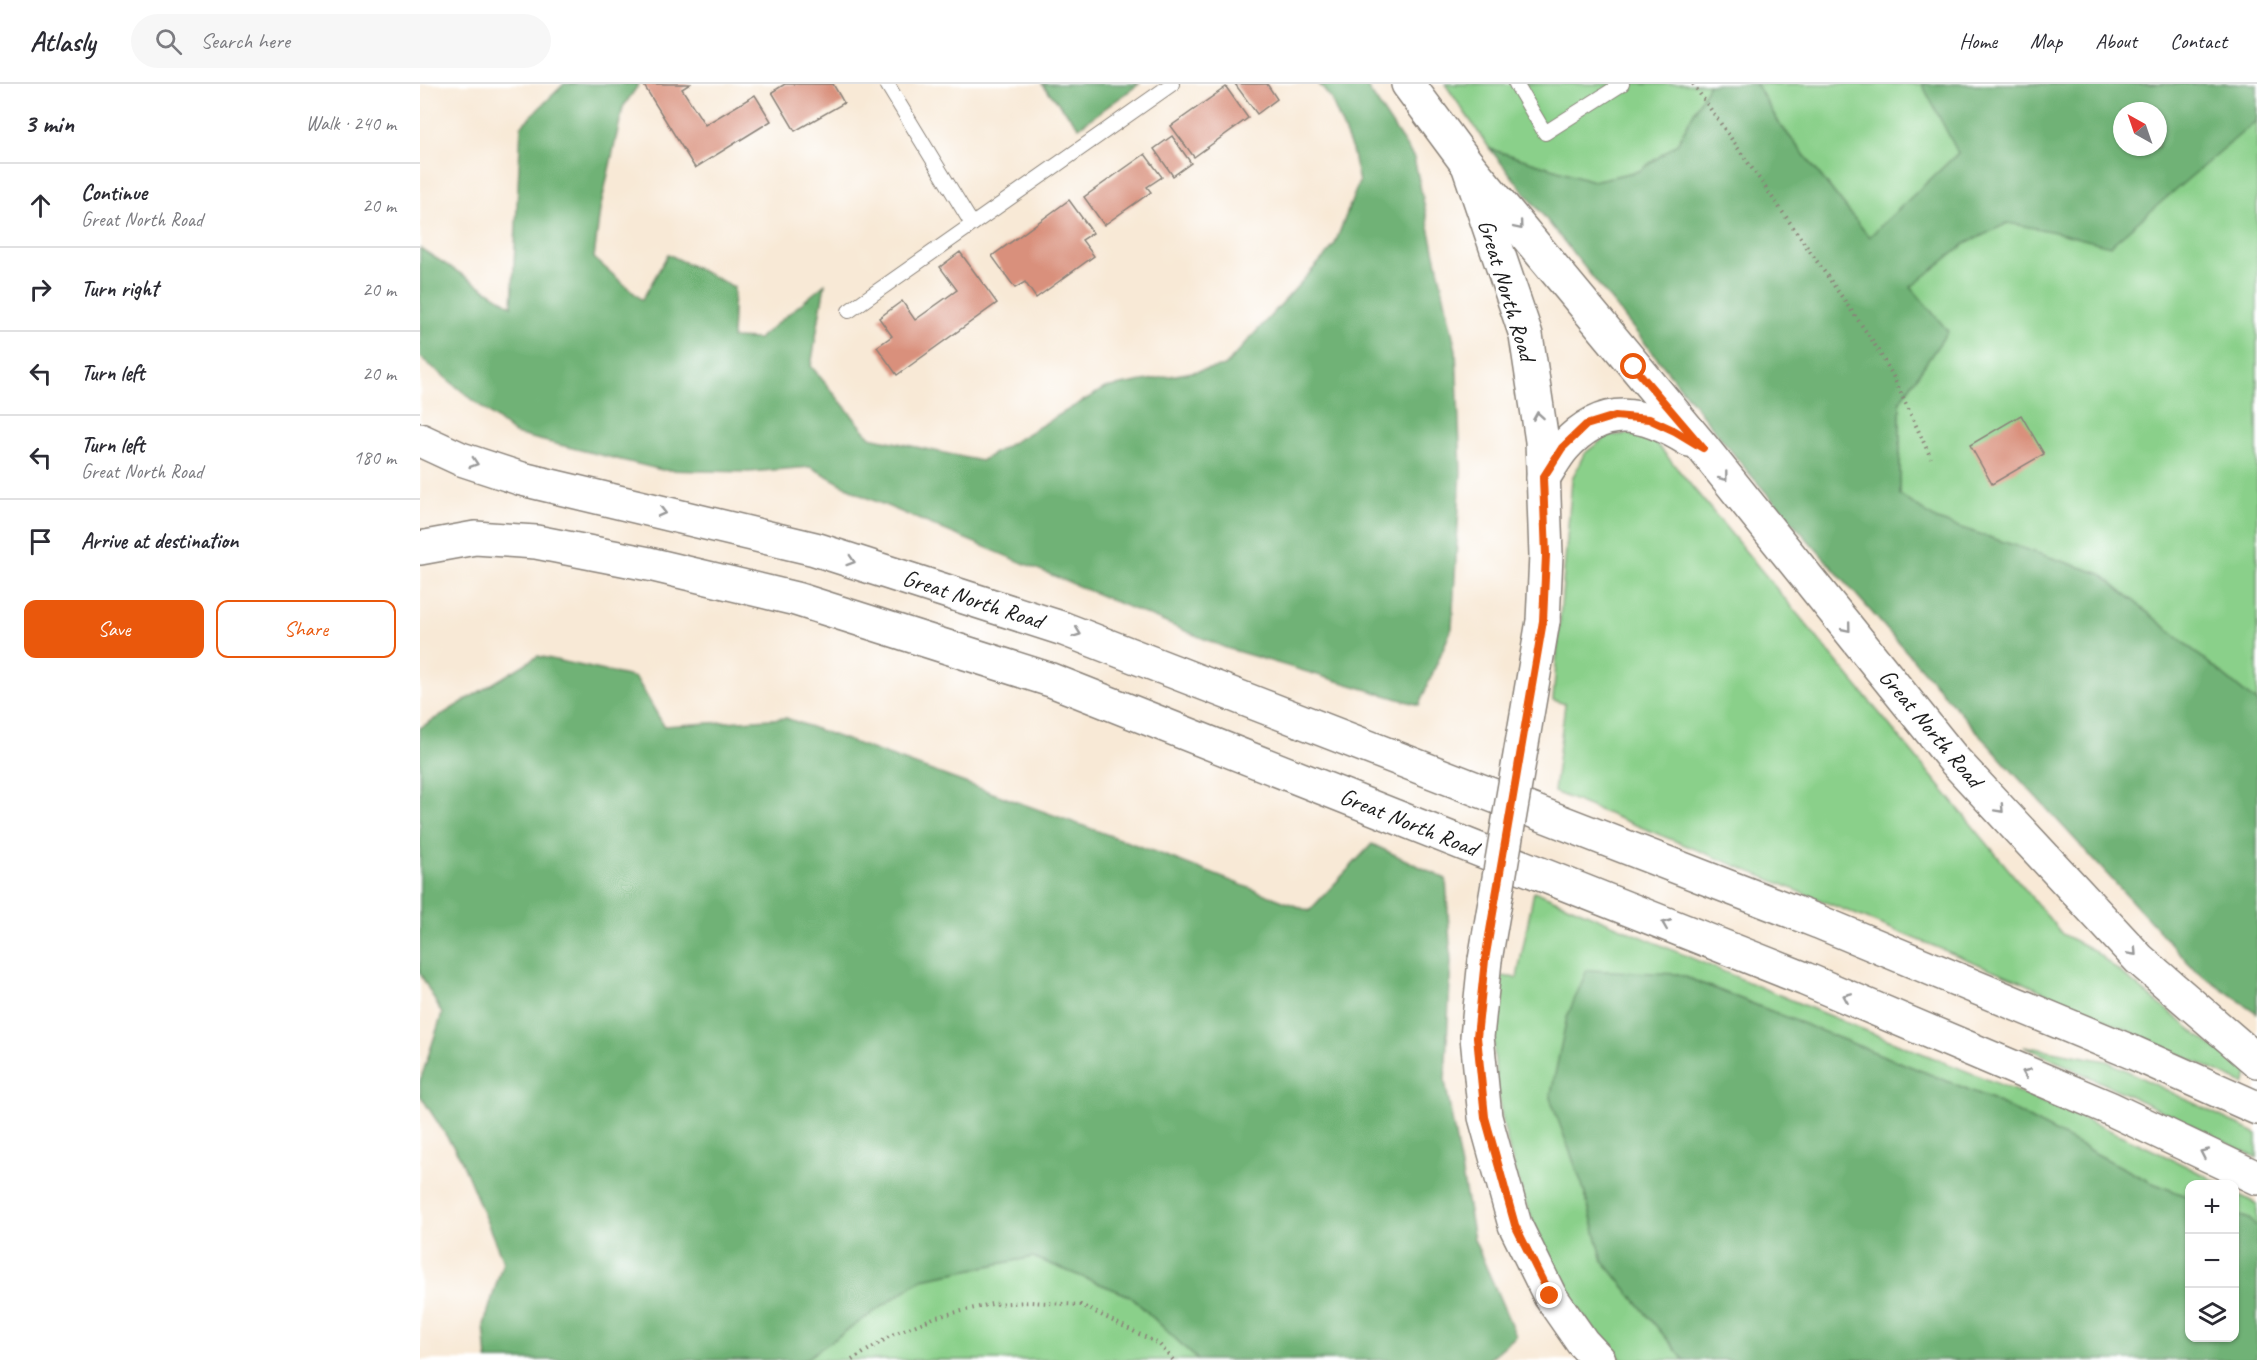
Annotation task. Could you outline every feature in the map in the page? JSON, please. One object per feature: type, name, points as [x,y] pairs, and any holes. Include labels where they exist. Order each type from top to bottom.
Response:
[{"type":"main road","name":"Great North Road","points":[[1408,84],[1468,165],[1703,448],[1954,760],[2139,959],[2257,1061]]},
{"type":"main road","name":"Great North Road","points":[[1468,165],[1526,335],[1542,441],[1546,555],[1543,621],[1485,960],[1477,1037],[1485,1117],[1515,1225],[1550,1296],[1582,1342],[1599,1360]]},
{"type":"main road","points":[[1543,478],[1562,448],[1586,425],[1615,416],[1649,419],[1703,448]]},
{"type":"main road","name":"Great North Road","points":[[420,440],[461,459],[522,479],[815,549],[1064,628],[1819,922],[2134,1053],[2257,1108]]},
{"type":"main road","name":"Great North Road","points":[[420,548],[475,538],[536,542],[649,564],[796,599],[1051,680],[1805,979],[2109,1108],[2257,1178]]},
{"type":"lane","points":[[887,84],[972,224]]},
{"type":"lane","points":[[849,310],[1172,84]]},
{"type":"lane","points":[[1516,84],[1545,133],[1622,84]]},
{"type":"lane","points":[[1594,84],[1602,96]]},
{"type":"path","points":[[1693,84],[1872,340],[1893,376],[1930,458]]},
{"type":"path","points":[[852,1360],[894,1334],[936,1317],[992,1304],[1031,1302],[1081,1305],[1158,1344],[1173,1360]]},
{"type":"green space","points":[[564,84],[639,84],[623,107],[600,210],[594,258],[642,300],[668,254],[734,287],[732,338],[758,339],[825,284],[811,366],[870,437],[981,461],[1105,388],[1225,366],[1334,246],[1359,182],[1352,150],[1331,99],[1319,84],[1365,84],[1414,158],[1456,350],[1461,472],[1452,628],[1419,705],[1226,648],[863,496],[811,467],[749,472],[662,470],[515,434],[420,357],[420,248],[512,306],[521,126]]},
{"type":"green space","points":[[1042,84],[1139,84],[1079,127]]},
{"type":"green space","points":[[1445,84],[1709,84],[1677,144],[1639,171],[1593,181],[1490,149]]},
{"type":"green space","points":[[1709,84],[1756,84],[1779,123],[1869,237],[1958,153],[1922,84],[2257,84],[2257,120],[2110,246],[2008,223],[1965,244],[1911,287],[1948,331],[1900,401],[1900,495],[1937,520],[2101,574],[2257,703],[2257,1013],[2195,970],[2002,760],[1748,472],[1490,149],[1593,181],[1639,171],[1677,144]]},
{"type":"green space","points":[[1756,84],[2257,84],[2257,703],[2101,574],[1937,520],[1900,495],[1900,401],[1947,331],[1779,123]]},
{"type":"green space","points":[[1647,432],[2062,934],[2093,950],[2200,1037],[2249,1072],[2244,1084],[2020,981],[1554,792],[1565,704],[1553,700],[1572,479],[1584,454],[1607,436]]},
{"type":"green space","points":[[538,656],[636,678],[664,726],[786,718],[1169,857],[1309,911],[1372,844],[1446,879],[1451,962],[1445,1081],[1474,1239],[1516,1336],[1488,1360],[1198,1360],[1130,1296],[1033,1257],[922,1279],[804,1360],[487,1360],[484,1325],[503,1261],[460,1157],[420,1095],[420,1081],[442,1014],[420,973],[420,728]]},
{"type":"green space","points":[[1534,891],[1787,998],[2093,1123],[2213,1180],[2185,1180],[2185,1195],[2150,1182],[1992,1099],[1678,974],[1583,1187],[1603,1261],[1684,1360],[1622,1360],[1593,1329],[1567,1291],[1544,1248],[1525,1202],[1510,1154],[1500,1106],[1495,1060],[1495,1017],[1502,976],[1517,978]]},
{"type":"green space","points":[[1587,970],[1678,974],[1992,1099],[2150,1182],[2185,1195],[2185,1342],[2239,1342],[2239,1215],[2249,1219],[2257,1227],[2257,1360],[1684,1360],[1603,1261],[1583,1187],[1550,1098],[1567,1017]]},
{"type":"green space","points":[[2024,1046],[2107,1061],[2257,1134],[2257,1158],[2177,1118]]},
{"type":"green space","points":[[2239,1195],[2257,1204],[2257,1227],[2249,1219],[2239,1215]]},
{"type":"green space","points":[[1033,1257],[1130,1296],[1198,1360],[804,1360],[922,1279]]},
{"type":"building","points":[[643,84],[690,84],[682,89],[705,125],[755,95],[771,121],[695,168]]},
{"type":"building","points":[[785,84],[833,84],[844,103],[795,131],[772,92]]},
{"type":"building","points":[[1235,84],[1267,84],[1277,99],[1257,114]]},
{"type":"building","points":[[1226,87],[1248,118],[1194,157],[1171,126]]},
{"type":"building","points":[[1172,136],[1191,163],[1173,176],[1154,149]]},
{"type":"building","points":[[1145,154],[1162,177],[1147,187],[1151,192],[1104,225],[1084,197]]},
{"type":"building","points":[[1069,200],[1093,233],[1082,240],[1094,256],[1036,298],[1025,282],[1015,288],[992,256]]},
{"type":"building","points":[[960,252],[997,303],[897,375],[877,347],[892,336],[879,318],[902,301],[915,320],[957,290],[940,267]]},
{"type":"building","points":[[2021,415],[2044,454],[1992,484],[1970,445]]},
{"type":"route","points":[[1550,1296],[1515,1225],[1485,1117],[1477,1037],[1485,960],[1543,621],[1546,555],[1543,478],[1562,448],[1586,425],[1615,416],[1649,419],[1703,448],[1634,367]]}]
